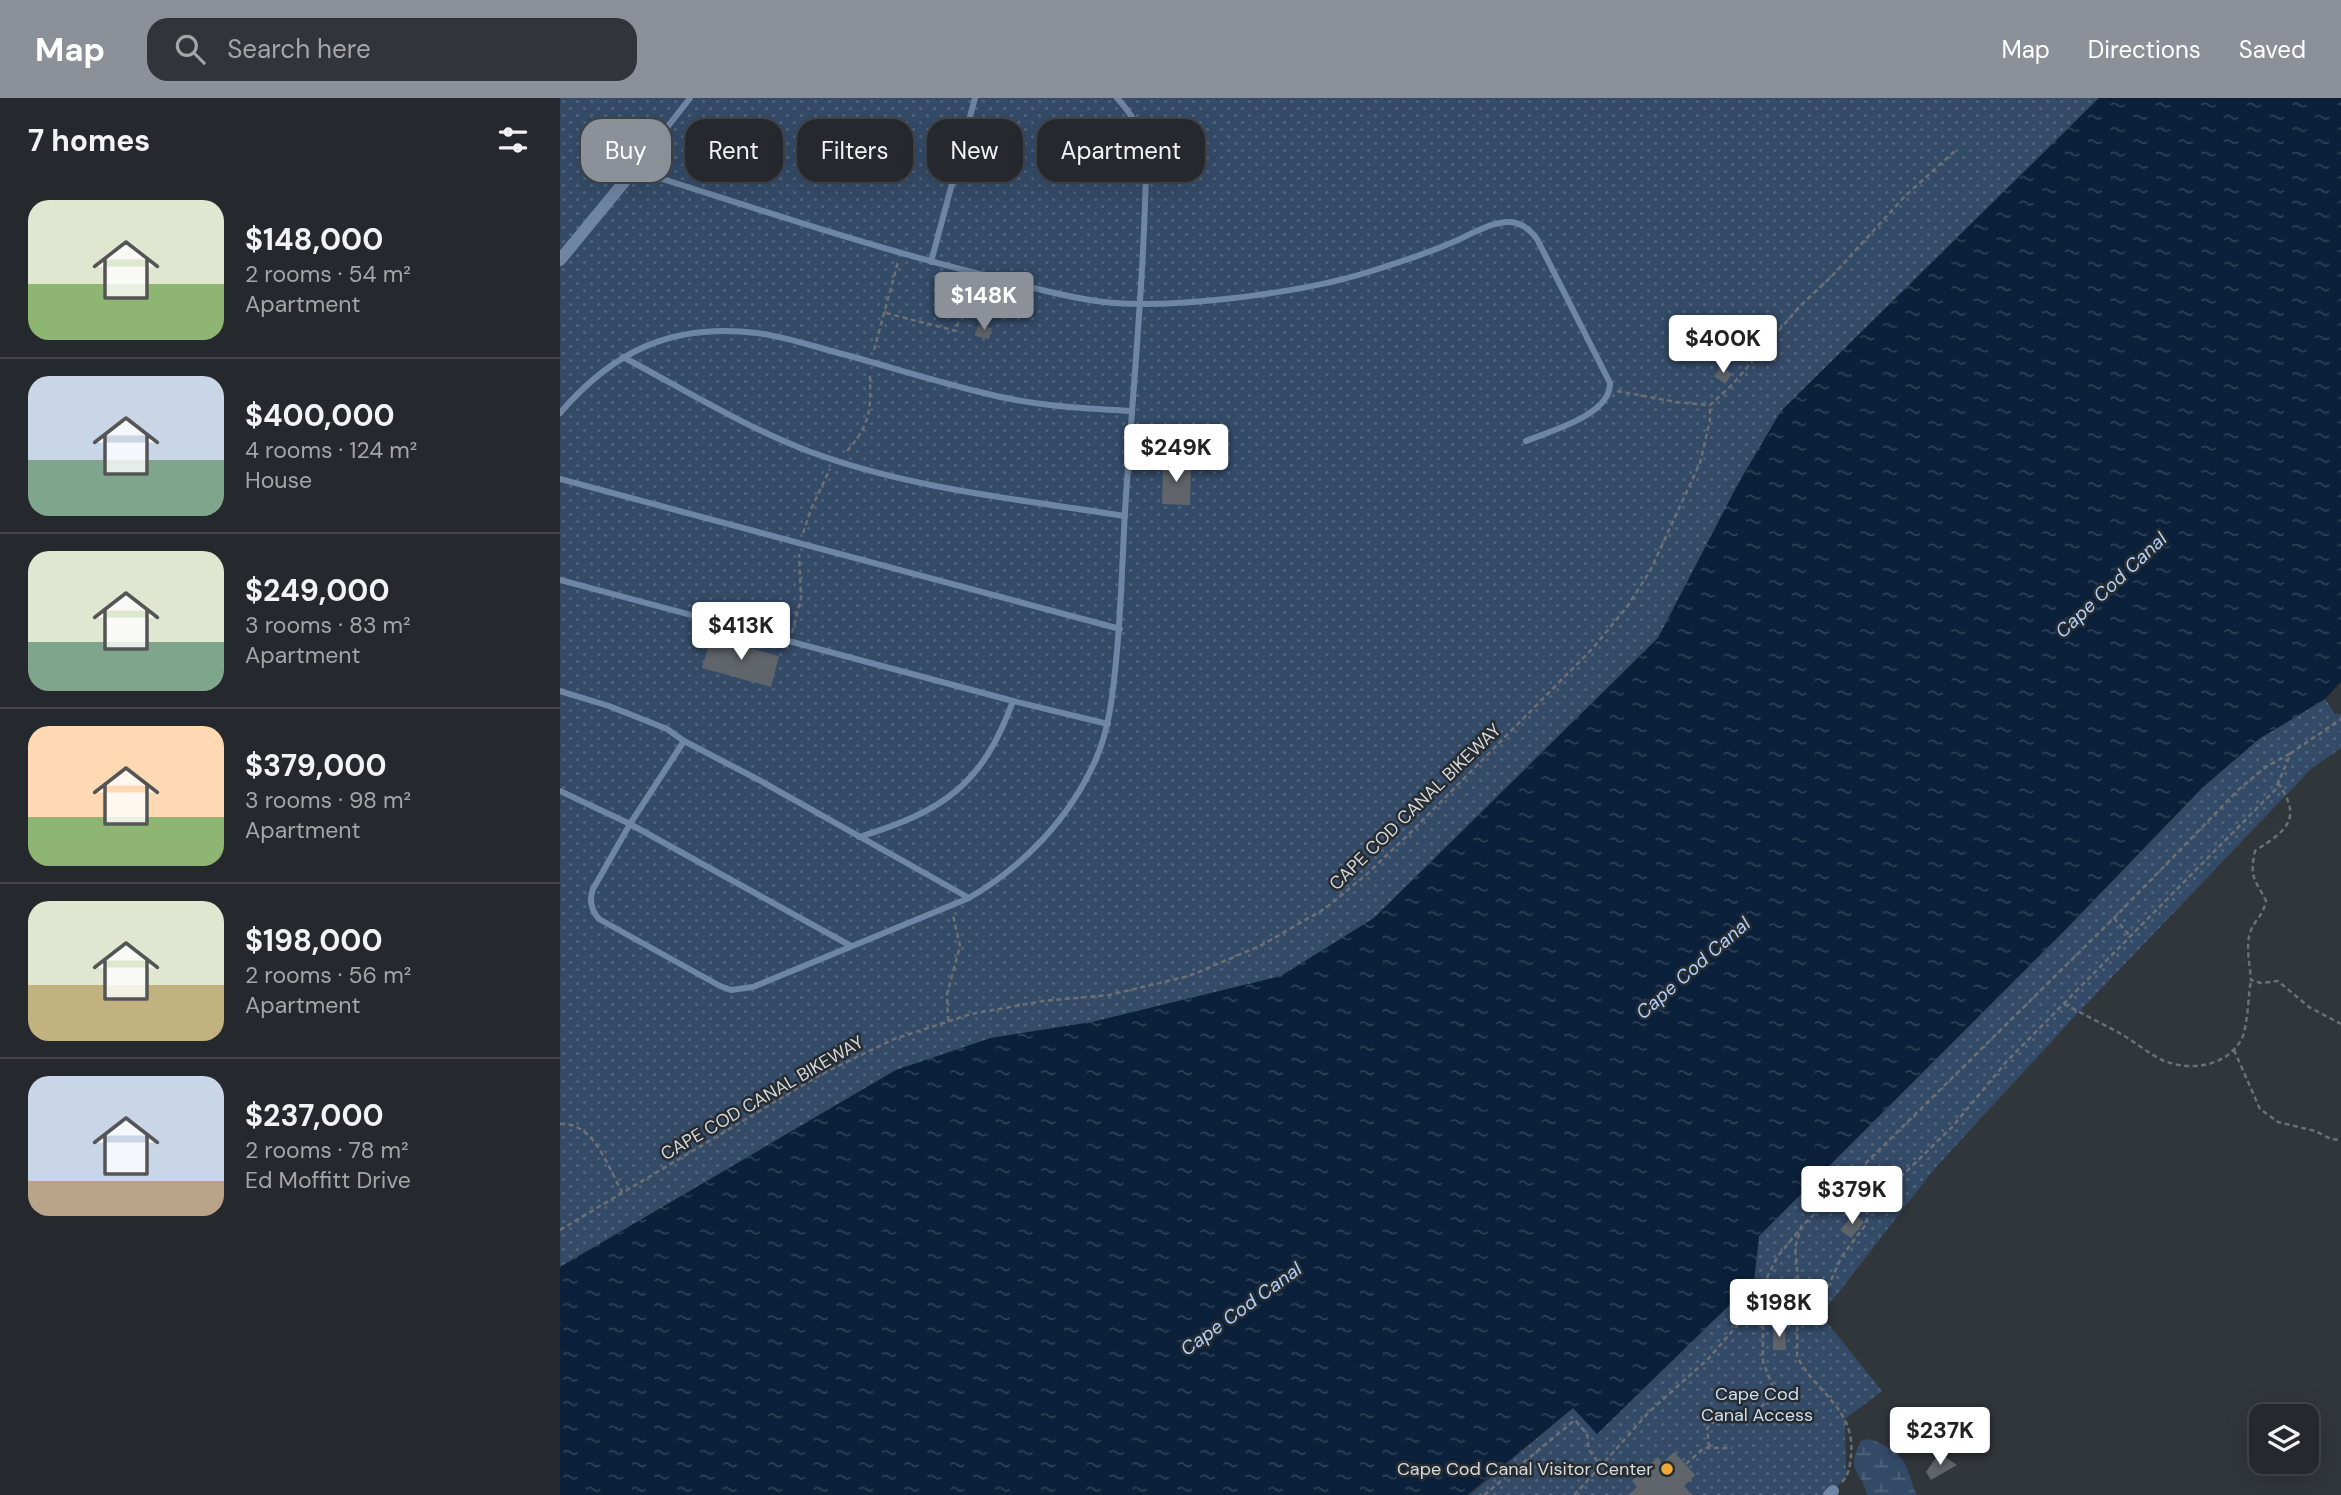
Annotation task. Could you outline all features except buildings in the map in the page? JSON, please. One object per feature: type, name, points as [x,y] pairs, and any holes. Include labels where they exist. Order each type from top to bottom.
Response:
[{"type":"street","points":[[560,260],[624,182]]},
{"type":"lane","points":[[671,122],[690,98]]},
{"type":"lane","points":[[931,262],[975,98]]},
{"type":"lane","points":[[684,741],[630,824],[593,889],[591,897],[594,913],[599,919],[731,990],[753,987],[969,898],[1025,857],[1066,811],[1090,771],[1108,724],[1120,628],[1146,167],[1140,131],[1134,116],[1117,98]]},
{"type":"lane","points":[[671,181],[931,262],[1078,298],[1139,304],[1265,294],[1340,280],[1381,269],[1445,246],[1489,226],[1505,222],[1516,223],[1525,226],[1537,239],[1608,376],[1610,389],[1600,405],[1584,417],[1526,441]]},
{"type":"lane","points":[[560,413],[593,379],[623,357],[663,339],[686,334],[735,331],[759,333],[1005,398],[1049,406],[1131,411]]},
{"type":"lane","points":[[623,357],[750,425],[838,461],[955,491],[1125,516]]},
{"type":"lane","points":[[560,479],[1120,628]]},
{"type":"lane","points":[[560,580],[1108,724]]},
{"type":"lane","points":[[560,691],[609,706],[667,729],[684,741],[969,898]]},
{"type":"lane","points":[[859,837],[923,813],[964,785],[994,746],[1013,701]]},
{"type":"lane","points":[[560,791],[630,824],[851,946]]},
{"type":"path","points":[[1610,389],[1676,402],[1710,405],[1732,385],[1800,306],[1832,276],[1906,195],[1956,150]]},
{"type":"path","points":[[884,313],[956,331],[972,272]]},
{"type":"path","name":"CAPE COD CANAL BIKEWAY","points":[[560,1230],[838,1065],[894,1039],[971,1013],[1137,990],[1189,976],[1250,951],[1326,908],[1412,831],[1587,655],[1627,607],[1650,571],[1700,463],[1707,443],[1710,405]]},
{"type":"path","points":[[1574,1495],[1649,1412],[1709,1358],[1749,1312],[1778,1256],[1801,1227],[2114,918],[2239,789],[2266,767],[2341,719]]},
{"type":"path","points":[[1749,1312],[1763,1321],[1810,1321],[1842,1255],[1867,1223],[1867,1210],[1953,1126],[2007,1061],[2275,790],[2291,752]]},
{"type":"path","points":[[2064,1004],[2164,1060],[2185,1065],[2206,1065],[2221,1060],[2234,1050],[2243,1036],[2251,980],[2248,943],[2251,929],[2263,915],[2266,901],[2253,879],[2255,851],[2279,836],[2288,823],[2292,808],[2278,783]]},
{"type":"path","points":[[947,1021],[947,994],[960,946],[950,906]]},
{"type":"path","points":[[2114,918],[2131,936]]},
{"type":"path","points":[[2251,980],[2261,984],[2278,981],[2309,1007],[2341,1024]]},
{"type":"path","points":[[2234,1050],[2260,1109],[2278,1122],[2341,1140]]},
{"type":"path","points":[[560,1124],[570,1124],[592,1137],[622,1193]]},
{"type":"path","points":[[1801,1227],[1795,1248],[1798,1278],[1797,1356],[1802,1367],[1840,1410],[1849,1425],[1852,1454],[1850,1468],[1846,1478],[1831,1493]]},
{"type":"path","points":[[1761,1407],[1775,1392],[1763,1362],[1763,1321]]},
{"type":"path","points":[[1484,1495],[1575,1420],[1587,1434],[1590,1450],[1601,1466]]},
{"type":"path","points":[[1709,1447],[1707,1429],[1716,1420]]},
{"type":"path","points":[[1686,1464],[1704,1448],[1732,1448]]},
{"type":"green space","points":[[560,98],[2099,98],[1781,411],[1738,484],[1658,638],[1374,918],[1281,976],[1092,1022],[991,1038],[896,1070],[560,1267]]},
{"type":"green space","name":"Cape Cod Canal Access","points":[[2325,699],[2335,714],[2341,714],[2341,748],[2311,769],[2075,1016],[1935,1168],[1821,1315],[1882,1391],[1845,1419],[1846,1478],[1827,1495],[1470,1495],[1573,1408],[1598,1433],[1754,1281],[1759,1236],[2067,928],[2203,787],[2259,739]]},
{"type":"green space","points":[[1869,1439],[1886,1446],[1901,1458],[1917,1495],[1867,1495],[1856,1471],[1854,1459],[1861,1441]]},
{"type":"water","name":"Cape Cod Canal","points":[[2099,98],[2341,98],[2341,682],[2325,699],[2259,739],[2203,787],[2067,928],[1759,1236],[1754,1281],[1597,1434],[1573,1408],[1467,1495],[560,1495],[560,1267],[896,1070],[991,1038],[1092,1022],[1281,976],[1374,918],[1658,638],[1738,484],[1781,411]]},
{"type":"place","name":"Cape Cod Canal Visitor Center","points":[[1667,1469]]}]
